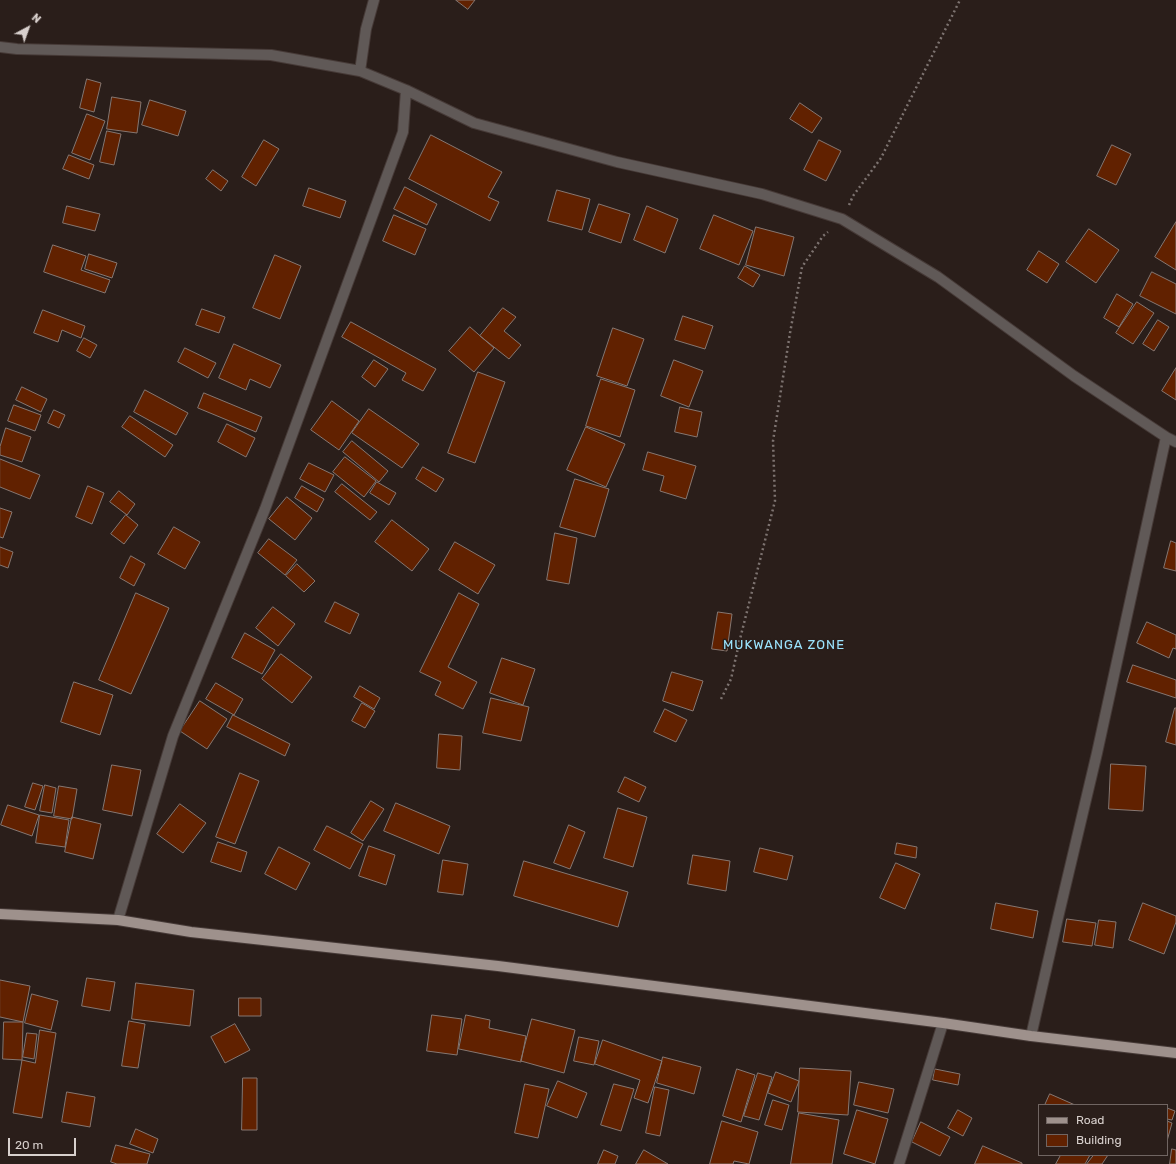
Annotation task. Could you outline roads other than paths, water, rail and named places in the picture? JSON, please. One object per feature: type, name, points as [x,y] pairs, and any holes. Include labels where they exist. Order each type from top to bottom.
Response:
[{"type":"main road","points":[[0,914],[118,920],[191,932],[498,966],[943,1023],[1031,1036],[1176,1053]]},
{"type":"street","points":[[360,71],[366,29],[374,0]]},
{"type":"street","points":[[0,47],[17,49],[271,55],[360,71],[406,90],[474,123],[617,162],[762,194],[842,219],[938,278],[1074,376],[1166,437],[1176,442]]},
{"type":"street","points":[[118,920],[173,736],[264,509],[403,132],[406,90]]},
{"type":"street","points":[[1031,1036],[1056,922],[1097,753],[1166,437]]},
{"type":"street","points":[[899,1164],[943,1023]]},
{"type":"district","name":"MUKWANGA ZONE","points":[[784,645]]}]
